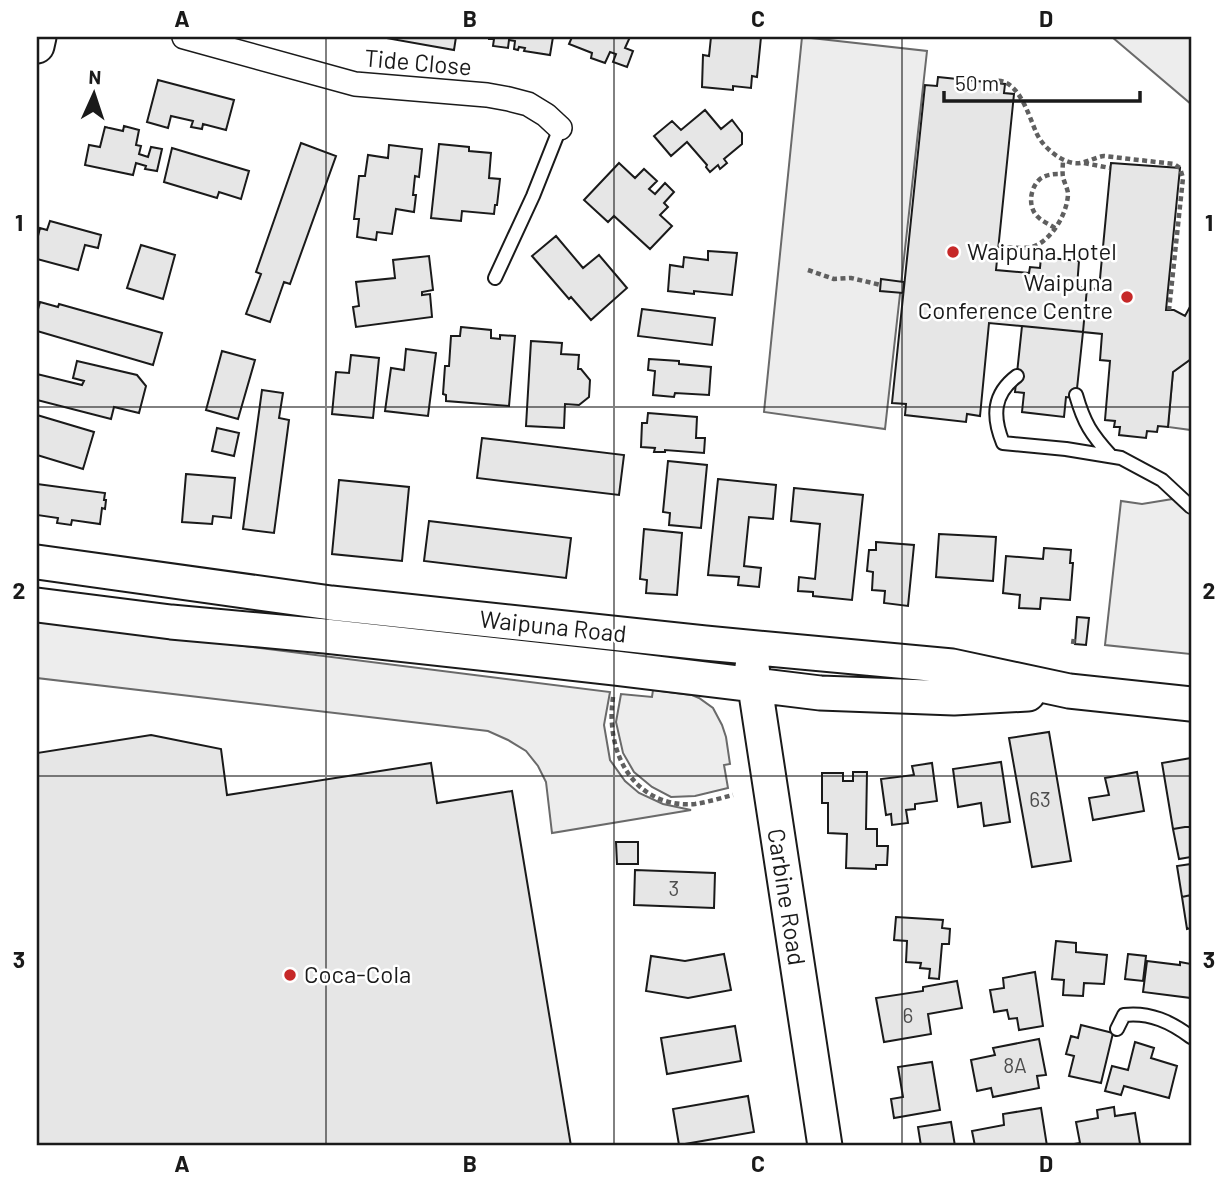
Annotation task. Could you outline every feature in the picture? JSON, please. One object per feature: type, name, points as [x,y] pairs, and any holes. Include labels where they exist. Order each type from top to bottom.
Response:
[{"type":"main road","points":[[37,46],[39,37]]},
{"type":"main road","name":"Waipuna Road","points":[[37,562],[331,603],[749,648],[952,666],[1069,691],[1191,704]]},
{"type":"main road","points":[[325,636],[331,603]]},
{"type":"main road","name":"Waipuna Road","points":[[37,605],[820,693],[954,698],[1069,691]]},
{"type":"main road","name":"Carbine Road","points":[[749,648],[825,1146]]},
{"type":"street","name":"Tide Close","points":[[184,37],[355,84],[509,99],[528,104],[560,128]]},
{"type":"lane","points":[[495,278],[533,197],[560,128]]},
{"type":"lane","points":[[1017,376],[1005,385],[998,398],[997,429],[1003,443],[1121,458],[1162,480],[1191,508]]},
{"type":"lane","points":[[1076,395],[1086,426],[1111,456]]},
{"type":"lane","points":[[1116,1030],[1124,1016],[1137,1014],[1161,1019],[1177,1026],[1191,1037]]},
{"type":"path","points":[[990,82],[998,80],[1009,83],[1033,122],[1036,133],[1053,153],[1073,163],[1110,168]]},
{"type":"path","points":[[1083,163],[1104,156],[1174,164],[1180,168],[1182,178],[1169,310]]},
{"type":"path","points":[[999,247],[1032,247],[1043,241],[1055,228],[1067,200],[1068,190],[1062,174],[1063,160]]},
{"type":"path","points":[[1055,228],[1036,215],[1031,201],[1033,190],[1040,180],[1050,175],[1062,174]]},
{"type":"path","points":[[808,270],[834,279],[851,278],[881,285]]},
{"type":"path","points":[[1073,644],[1075,638]]},
{"type":"path","points":[[614,689],[611,723],[618,755],[629,775],[644,791],[666,802],[695,804],[733,795]]},
{"type":"shaded area","points":[[802,37],[927,51],[885,429],[764,412]]},
{"type":"shaded area","points":[[1112,37],[1191,37],[1191,104]]},
{"type":"shaded area","points":[[1191,359],[1191,430],[1168,427],[1173,372]]},
{"type":"shaded area","points":[[1191,496],[1190,654],[1105,645],[1121,501],[1142,504]]},
{"type":"shaded area","points":[[37,620],[610,692],[604,725],[610,760],[625,781],[639,793],[663,804],[691,810],[552,833],[546,782],[538,766],[526,751],[488,731],[37,678]]},
{"type":"shaded area","points":[[653,690],[692,695],[713,708],[726,737],[730,764],[724,765],[728,788],[695,796],[671,797],[652,787],[634,772],[623,753],[616,722],[621,694],[652,697]]},
{"type":"building","points":[[386,37],[456,37],[454,50]]},
{"type":"building","points":[[489,37],[553,37],[550,55],[524,51],[525,48],[519,47],[518,50],[514,49],[515,41],[509,40],[508,48],[493,46],[494,39]]},
{"type":"building","points":[[572,37],[630,37],[625,48],[633,51],[627,67],[613,62],[616,54],[610,52],[605,63],[591,58],[592,53],[569,44]]},
{"type":"building","points":[[711,37],[761,37],[757,77],[752,76],[751,88],[733,86],[733,90],[702,87],[703,55],[709,56]]},
{"type":"building","name":"Waipuna Hotel","points":[[938,77],[1005,84],[1004,93],[1014,94],[996,270],[1029,273],[1030,267],[1040,268],[1041,257],[1079,261],[1077,287],[1087,288],[1083,332],[989,323],[980,416],[967,414],[966,422],[905,415],[906,404],[892,403],[925,85],[937,86]]},
{"type":"building","points":[[158,80],[234,100],[226,130],[203,124],[202,129],[191,127],[193,121],[171,116],[168,128],[147,122]]},
{"type":"building","points":[[705,110],[721,129],[732,120],[742,133],[742,144],[724,159],[727,163],[720,169],[718,165],[710,172],[687,142],[671,156],[654,136],[672,121],[681,130]]},
{"type":"building","points":[[124,126],[139,130],[136,145],[141,146],[139,154],[148,157],[151,147],[162,149],[157,171],[145,169],[146,166],[136,163],[133,175],[85,165],[89,145],[100,147],[105,127],[123,131]]},
{"type":"building","points":[[301,143],[336,156],[290,284],[284,282],[270,322],[246,314],[261,274],[256,272]]},
{"type":"building","points":[[439,144],[469,147],[469,151],[491,153],[489,178],[500,179],[494,214],[462,211],[461,221],[431,218]]},
{"type":"building","points":[[389,145],[422,149],[419,177],[415,176],[414,212],[396,209],[392,234],[377,232],[376,240],[357,237],[359,219],[354,219],[359,176],[365,176],[368,155],[388,158]]},
{"type":"building","points":[[172,148],[249,171],[241,199],[219,192],[217,198],[164,182]]},
{"type":"building","points":[[619,163],[635,178],[644,169],[657,181],[649,189],[655,194],[665,183],[674,192],[664,203],[668,207],[660,215],[672,226],[650,249],[614,216],[608,222],[584,200]]},
{"type":"building","name":"Waipuna Conference Centre","points":[[1111,163],[1180,168],[1166,310],[1174,310],[1185,316],[1191,305],[1191,359],[1173,372],[1168,427],[1158,426],[1157,432],[1147,431],[1146,438],[1119,435],[1120,427],[1114,427],[1115,421],[1105,420],[1110,361],[1100,360],[1102,334],[1083,332],[1087,288],[1099,289]]},
{"type":"building","points":[[50,221],[101,235],[98,248],[85,245],[78,270],[37,259],[40,228],[47,230]]},
{"type":"building","points":[[556,236],[583,268],[599,255],[627,288],[591,320],[532,256]]},
{"type":"building","points":[[141,245],[175,255],[163,299],[127,288]]},
{"type":"building","points":[[708,251],[737,253],[732,295],[668,291],[670,265],[683,267],[684,257],[708,260]]},
{"type":"building","points":[[429,256],[433,290],[422,292],[422,295],[430,294],[432,317],[356,327],[353,307],[359,306],[356,282],[395,278],[393,260]]},
{"type":"building","points":[[881,279],[904,282],[903,293],[880,291]]},
{"type":"building","points":[[40,302],[58,307],[59,304],[162,333],[153,365],[37,331]]},
{"type":"building","points":[[642,309],[715,318],[712,345],[638,336]]},
{"type":"building","points":[[1022,326],[1083,332],[1076,398],[1066,397],[1064,417],[1022,412],[1024,393],[1015,392]]},
{"type":"building","points":[[461,327],[491,330],[491,338],[500,339],[500,335],[515,336],[509,406],[446,401],[446,395],[443,394],[445,366],[449,366],[451,336],[460,336]]},
{"type":"building","points":[[531,341],[562,343],[561,354],[579,355],[578,369],[590,380],[589,397],[579,405],[565,404],[564,428],[526,426]]},
{"type":"building","points":[[406,349],[436,353],[428,416],[385,411],[391,368],[404,370]]},
{"type":"building","points":[[222,351],[255,360],[238,419],[206,410]]},
{"type":"building","points":[[351,355],[379,358],[373,418],[332,414],[336,372],[349,373]]},
{"type":"building","points":[[649,359],[711,367],[709,395],[653,395],[655,371],[648,370]]},
{"type":"building","points":[[77,361],[137,375],[146,386],[139,413],[114,407],[111,419],[37,400],[37,374],[82,385],[84,381],[73,378]]},
{"type":"building","points":[[262,390],[283,393],[279,418],[289,420],[274,533],[243,529]]},
{"type":"building","points":[[648,413],[697,417],[696,438],[705,438],[704,453],[665,450],[654,452],[655,448],[641,447],[642,423],[647,423]]},
{"type":"building","points":[[37,415],[94,432],[83,469],[37,455]]},
{"type":"building","points":[[217,428],[239,433],[234,456],[212,451]]},
{"type":"building","points":[[482,438],[624,455],[619,495],[477,478]]},
{"type":"building","points":[[668,461],[707,465],[701,528],[669,525],[670,513],[663,512]]},
{"type":"building","points":[[186,474],[235,478],[231,518],[213,516],[212,524],[182,522]]},
{"type":"building","points":[[718,479],[776,485],[773,519],[749,517],[744,566],[761,568],[759,587],[738,585],[739,577],[708,575]]},
{"type":"building","points":[[339,480],[409,487],[402,561],[332,554]]},
{"type":"building","points":[[37,484],[105,493],[105,509],[102,508],[100,524],[72,520],[71,525],[57,523],[58,518],[37,515]]},
{"type":"building","points":[[794,488],[863,495],[852,600],[813,596],[813,592],[798,591],[799,577],[815,579],[820,524],[791,521]]},
{"type":"building","points":[[429,521],[571,538],[566,578],[424,561]]},
{"type":"building","points":[[644,529],[682,533],[677,595],[646,593],[647,580],[640,579]]},
{"type":"building","points":[[939,534],[996,537],[993,581],[936,577]]},
{"type":"building","points":[[876,542],[914,545],[908,606],[884,603],[885,591],[872,590],[873,572],[867,571],[869,550],[876,550]]},
{"type":"building","points":[[1044,548],[1071,550],[1070,563],[1073,563],[1070,600],[1041,598],[1040,609],[1019,608],[1020,595],[1003,593],[1006,556],[1043,559]]},
{"type":"building","points":[[1077,617],[1089,618],[1086,645],[1075,644]]},
{"type":"building","points":[[1049,732],[1071,861],[1032,867],[1009,738]]},
{"type":"building","name":"Coca-Cola","points":[[151,735],[221,749],[227,795],[431,763],[437,803],[512,791],[571,1146],[37,1146],[37,753]]},
{"type":"building","points":[[1191,758],[1191,826],[1173,829],[1162,763]]},
{"type":"building","points":[[1001,762],[1010,822],[984,826],[981,803],[958,807],[953,769]]},
{"type":"building","points":[[932,763],[937,801],[915,804],[915,809],[906,810],[908,823],[892,825],[891,814],[886,815],[881,779],[914,775],[912,766]]},
{"type":"building","points":[[853,772],[867,772],[866,829],[877,829],[877,846],[888,846],[887,865],[876,865],[876,869],[846,868],[847,834],[828,833],[828,803],[822,803],[822,773],[843,773],[843,781],[853,781]]},
{"type":"building","points":[[1137,772],[1144,811],[1093,820],[1089,798],[1109,795],[1105,778]]},
{"type":"building","points":[[1191,826],[1191,857],[1179,859],[1173,829]]},
{"type":"building","points":[[616,842],[638,842],[638,864],[617,864]]},
{"type":"building","points":[[1191,864],[1191,895],[1182,897],[1177,866]]},
{"type":"building","points":[[635,870],[715,873],[714,908],[634,905]]},
{"type":"building","points":[[1191,895],[1191,928],[1187,929],[1182,897]]},
{"type":"building","points":[[896,917],[943,920],[942,928],[950,929],[949,944],[942,944],[939,979],[929,978],[930,969],[920,968],[921,963],[906,962],[907,941],[894,940]]},
{"type":"building","points":[[1056,941],[1076,943],[1076,952],[1107,955],[1104,984],[1084,983],[1083,996],[1063,995],[1064,980],[1052,979]]},
{"type":"building","points":[[724,954],[731,990],[688,998],[646,991],[651,956],[685,961]]},
{"type":"building","points":[[1128,954],[1146,956],[1143,981],[1125,979]]},
{"type":"building","points":[[1147,961],[1191,964],[1191,998],[1143,992]]},
{"type":"building","points":[[1035,972],[1043,1026],[1019,1030],[1017,1018],[1009,1019],[1007,1010],[994,1012],[990,990],[1004,988],[1003,978]]},
{"type":"building","points":[[957,981],[962,1008],[928,1014],[931,1034],[884,1042],[876,998],[923,991],[923,987]]},
{"type":"building","points":[[1081,1025],[1113,1033],[1101,1083],[1069,1076],[1074,1056],[1066,1054],[1071,1036],[1078,1038]]},
{"type":"building","points":[[735,1026],[741,1061],[667,1074],[661,1038]]},
{"type":"building","points":[[1039,1039],[1046,1075],[1037,1076],[1039,1088],[993,1097],[991,1088],[977,1091],[971,1060],[995,1055],[993,1048]]},
{"type":"building","points":[[1135,1042],[1154,1048],[1151,1058],[1177,1066],[1169,1098],[1124,1086],[1121,1095],[1105,1091],[1112,1066],[1128,1070]]},
{"type":"building","points":[[932,1062],[940,1110],[894,1118],[891,1099],[903,1097],[898,1067]]},
{"type":"building","points":[[748,1096],[754,1132],[679,1145],[673,1109]]},
{"type":"building","points":[[1114,1107],[1115,1116],[1135,1113],[1140,1144],[1075,1146],[1074,1144],[1080,1143],[1076,1122],[1098,1118],[1097,1110]]},
{"type":"building","points":[[1041,1108],[1047,1146],[975,1146],[972,1131],[1004,1125],[1003,1114]]},
{"type":"building","points":[[951,1122],[955,1146],[921,1146],[918,1127]]},
{"type":"place","name":"Waipuna Hotel","points":[[953,252]]},
{"type":"place","name":"Waipuna Conference Centre","points":[[1127,297]]},
{"type":"place","name":"Coca-Cola","points":[[290,975]]}]
